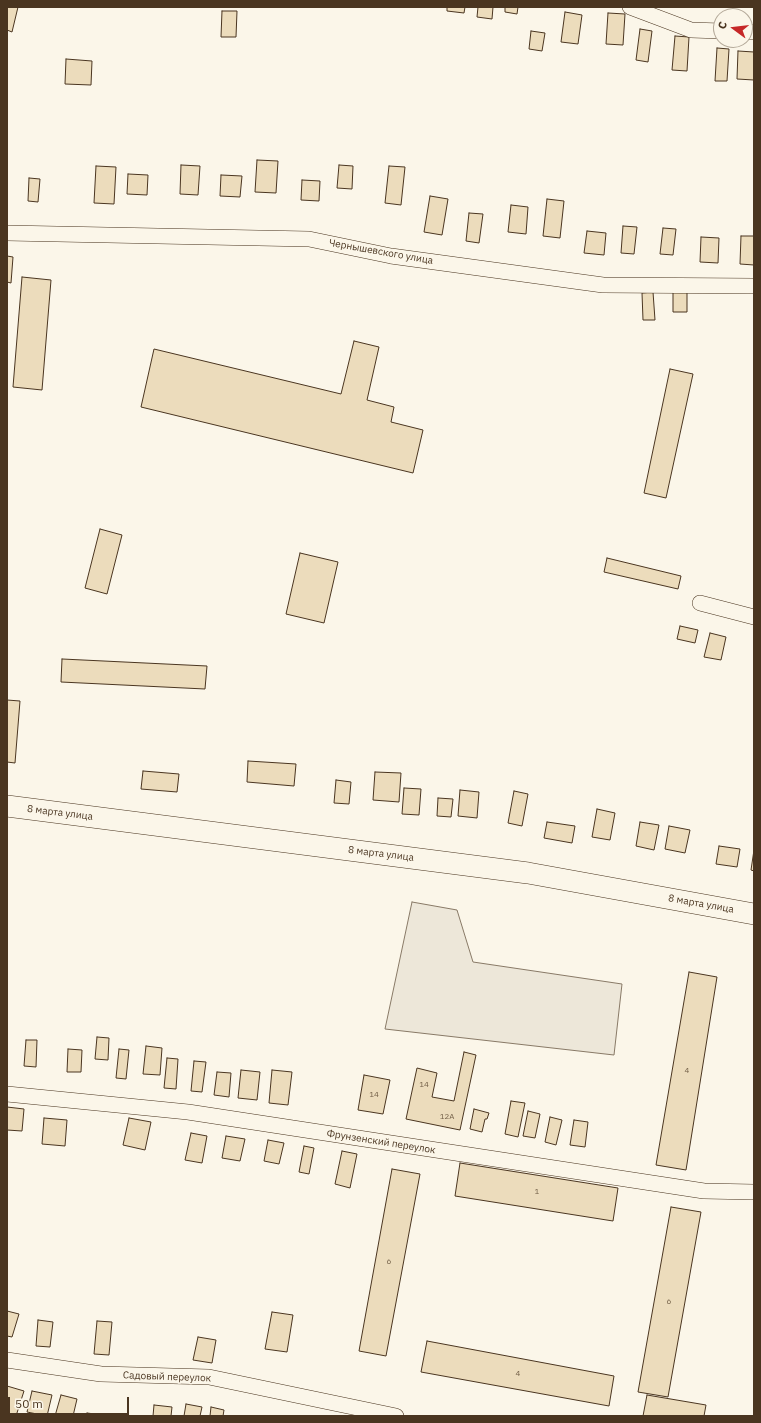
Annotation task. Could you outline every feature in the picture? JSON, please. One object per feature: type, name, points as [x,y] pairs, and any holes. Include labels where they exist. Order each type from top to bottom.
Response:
[{"type":"street","points":[[630,7],[691,30],[713,31]]},
{"type":"street","name":"Чернышевского улица","points":[[7,233],[309,239],[391,256],[603,285],[754,286]]},
{"type":"street","points":[[700,603],[754,617]]},
{"type":"street","name":"8 марта улица","points":[[7,806],[528,873],[754,914]]},
{"type":"street","name":"Фрунзенский переулок","points":[[7,1094],[188,1112],[704,1191],[754,1192]]},
{"type":"street","name":"Садовый переулок","points":[[7,1360],[101,1374],[209,1377],[396,1416]]},
{"type":"shaded area","points":[[412,902],[457,910],[473,962],[622,984],[614,1055],[385,1029]]},
{"type":"building","points":[[7,7],[18,7],[12,32],[7,30]]},
{"type":"building","points":[[447,7],[465,7],[464,13],[447,11]]},
{"type":"building","points":[[478,7],[493,7],[492,19],[477,17]]},
{"type":"building","points":[[505,7],[518,7],[517,14],[505,12]]},
{"type":"building","points":[[222,11],[237,11],[236,37],[221,37]]},
{"type":"building","points":[[565,12],[582,15],[578,44],[561,42]]},
{"type":"building","points":[[608,13],[625,14],[623,45],[606,44]]},
{"type":"building","points":[[640,29],[652,31],[648,62],[636,60]]},
{"type":"building","points":[[531,31],[545,33],[542,51],[529,49]]},
{"type":"building","points":[[675,36],[689,37],[687,71],[672,70]]},
{"type":"building","points":[[717,48],[729,49],[727,81],[715,81]]},
{"type":"building","points":[[738,51],[754,52],[754,80],[737,79]]},
{"type":"building","points":[[66,59],[92,61],[91,85],[65,84]]},
{"type":"building","points":[[257,160],[278,161],[276,193],[255,192]]},
{"type":"building","points":[[181,165],[200,166],[198,195],[180,194]]},
{"type":"building","points":[[339,165],[353,166],[352,189],[337,188]]},
{"type":"building","points":[[96,166],[116,167],[114,204],[94,203]]},
{"type":"building","points":[[389,166],[405,167],[401,205],[385,203]]},
{"type":"building","points":[[128,174],[148,175],[147,195],[127,194]]},
{"type":"building","points":[[221,175],[242,176],[240,197],[220,196]]},
{"type":"building","points":[[29,178],[40,179],[38,202],[28,201]]},
{"type":"building","points":[[302,180],[320,181],[319,201],[301,200]]},
{"type":"building","points":[[430,196],[448,199],[442,235],[424,232]]},
{"type":"building","points":[[547,199],[564,201],[560,238],[543,236]]},
{"type":"building","points":[[511,205],[528,207],[526,234],[508,232]]},
{"type":"building","points":[[469,213],[483,214],[479,243],[466,241]]},
{"type":"building","points":[[623,226],[637,227],[634,254],[621,253]]},
{"type":"building","points":[[663,228],[676,229],[673,255],[660,254]]},
{"type":"building","points":[[587,231],[606,233],[604,255],[584,253]]},
{"type":"building","points":[[741,236],[754,236],[754,265],[740,264]]},
{"type":"building","points":[[701,237],[719,238],[718,263],[700,262]]},
{"type":"building","points":[[7,256],[13,257],[11,283],[7,282]]},
{"type":"building","points":[[22,277],[51,280],[42,390],[13,387]]},
{"type":"building","points":[[673,289],[687,289],[687,312],[673,312]]},
{"type":"building","points":[[653,292],[655,320],[643,320],[642,293]]},
{"type":"building","points":[[354,341],[379,347],[367,400],[394,407],[391,422],[423,430],[413,473],[141,407],[154,349],[341,394]]},
{"type":"building","points":[[670,369],[693,374],[666,498],[644,493]]},
{"type":"building","points":[[100,529],[122,535],[107,594],[85,588]]},
{"type":"building","points":[[300,553],[338,562],[324,623],[286,614]]},
{"type":"building","points":[[607,558],[681,576],[678,589],[604,572]]},
{"type":"building","points":[[680,626],[698,630],[695,643],[677,639]]},
{"type":"building","points":[[710,633],[726,637],[721,660],[704,657]]},
{"type":"building","points":[[62,659],[207,666],[205,689],[61,682]]},
{"type":"building","points":[[7,700],[20,701],[15,763],[7,762]]},
{"type":"building","points":[[248,761],[296,764],[294,786],[247,782]]},
{"type":"building","points":[[143,771],[179,774],[177,792],[141,789]]},
{"type":"building","points":[[375,772],[401,773],[399,802],[373,800]]},
{"type":"building","points":[[336,780],[351,782],[349,804],[334,803]]},
{"type":"building","points":[[404,788],[421,789],[419,815],[402,814]]},
{"type":"building","points":[[460,790],[479,792],[477,818],[458,816]]},
{"type":"building","points":[[514,791],[528,794],[522,826],[508,823]]},
{"type":"building","points":[[438,798],[453,799],[451,817],[437,816]]},
{"type":"building","points":[[597,809],[615,813],[610,840],[592,837]]},
{"type":"building","points":[[547,822],[575,826],[572,843],[544,838]]},
{"type":"building","points":[[640,822],[659,825],[654,850],[636,846]]},
{"type":"building","points":[[669,826],[690,830],[685,853],[665,849]]},
{"type":"building","points":[[719,846],[740,849],[737,867],[716,864]]},
{"type":"building","points":[[754,850],[754,871],[751,870]]},
{"type":"building","points":[[689,972],[717,977],[686,1170],[656,1165]]},
{"type":"building","points":[[97,1037],[109,1038],[108,1060],[95,1059]]},
{"type":"building","points":[[26,1040],[37,1040],[36,1067],[24,1066]]},
{"type":"building","points":[[146,1046],[162,1048],[160,1075],[143,1074]]},
{"type":"building","points":[[68,1049],[82,1050],[81,1072],[67,1072]]},
{"type":"building","points":[[119,1049],[129,1050],[126,1079],[116,1078]]},
{"type":"building","points":[[464,1052],[476,1055],[460,1130],[406,1119],[417,1068],[437,1073],[432,1097],[454,1101]]},
{"type":"building","points":[[167,1058],[178,1059],[176,1089],[164,1088]]},
{"type":"building","points":[[194,1061],[206,1062],[202,1092],[191,1091]]},
{"type":"building","points":[[241,1070],[260,1072],[257,1100],[238,1098]]},
{"type":"building","points":[[272,1070],[292,1072],[288,1105],[269,1103]]},
{"type":"building","points":[[217,1072],[231,1073],[229,1097],[214,1095]]},
{"type":"building","points":[[364,1075],[390,1080],[383,1114],[358,1110]]},
{"type":"building","points":[[511,1101],[525,1103],[518,1137],[505,1134]]},
{"type":"building","points":[[7,1107],[24,1109],[22,1131],[7,1130]]},
{"type":"building","points":[[474,1109],[489,1113],[487,1119],[485,1119],[482,1132],[470,1129]]},
{"type":"building","points":[[528,1111],[540,1114],[535,1138],[523,1136]]},
{"type":"building","points":[[550,1117],[562,1120],[556,1145],[545,1142]]},
{"type":"building","points":[[44,1118],[67,1120],[65,1146],[42,1144]]},
{"type":"building","points":[[129,1118],[151,1122],[145,1150],[123,1145]]},
{"type":"building","points":[[574,1120],[588,1122],[585,1147],[570,1145]]},
{"type":"building","points":[[191,1133],[207,1136],[202,1163],[185,1160]]},
{"type":"building","points":[[226,1136],[245,1139],[240,1161],[222,1158]]},
{"type":"building","points":[[268,1140],[284,1143],[279,1164],[264,1161]]},
{"type":"building","points":[[304,1146],[314,1148],[309,1174],[299,1172]]},
{"type":"building","points":[[342,1151],[357,1154],[350,1188],[335,1184]]},
{"type":"building","points":[[460,1163],[618,1188],[613,1221],[455,1196]]},
{"type":"building","points":[[392,1169],[420,1174],[386,1356],[359,1351]]},
{"type":"building","points":[[671,1207],[701,1212],[668,1397],[638,1392]]},
{"type":"building","points":[[7,1311],[19,1314],[12,1337],[7,1336]]},
{"type":"building","points":[[272,1312],[293,1315],[287,1352],[265,1349]]},
{"type":"building","points":[[38,1320],[53,1322],[50,1347],[36,1346]]},
{"type":"building","points":[[97,1321],[112,1322],[109,1355],[94,1354]]},
{"type":"building","points":[[198,1337],[216,1340],[212,1363],[193,1360]]},
{"type":"building","points":[[427,1341],[614,1376],[609,1406],[421,1372]]},
{"type":"building","points":[[7,1386],[24,1391],[16,1416],[7,1413]]},
{"type":"building","points":[[32,1391],[52,1395],[47,1416],[27,1412]]},
{"type":"building","points":[[61,1395],[77,1399],[73,1416],[55,1416]]},
{"type":"building","points":[[647,1395],[706,1405],[704,1416],[643,1416]]},
{"type":"building","points":[[186,1404],[202,1407],[200,1416],[184,1416]]},
{"type":"building","points":[[154,1405],[172,1407],[171,1416],[153,1416]]},
{"type":"building","points":[[211,1407],[224,1410],[223,1416],[210,1416]]},
{"type":"building","points":[[87,1413],[102,1415],[102,1416],[86,1416]]}]
